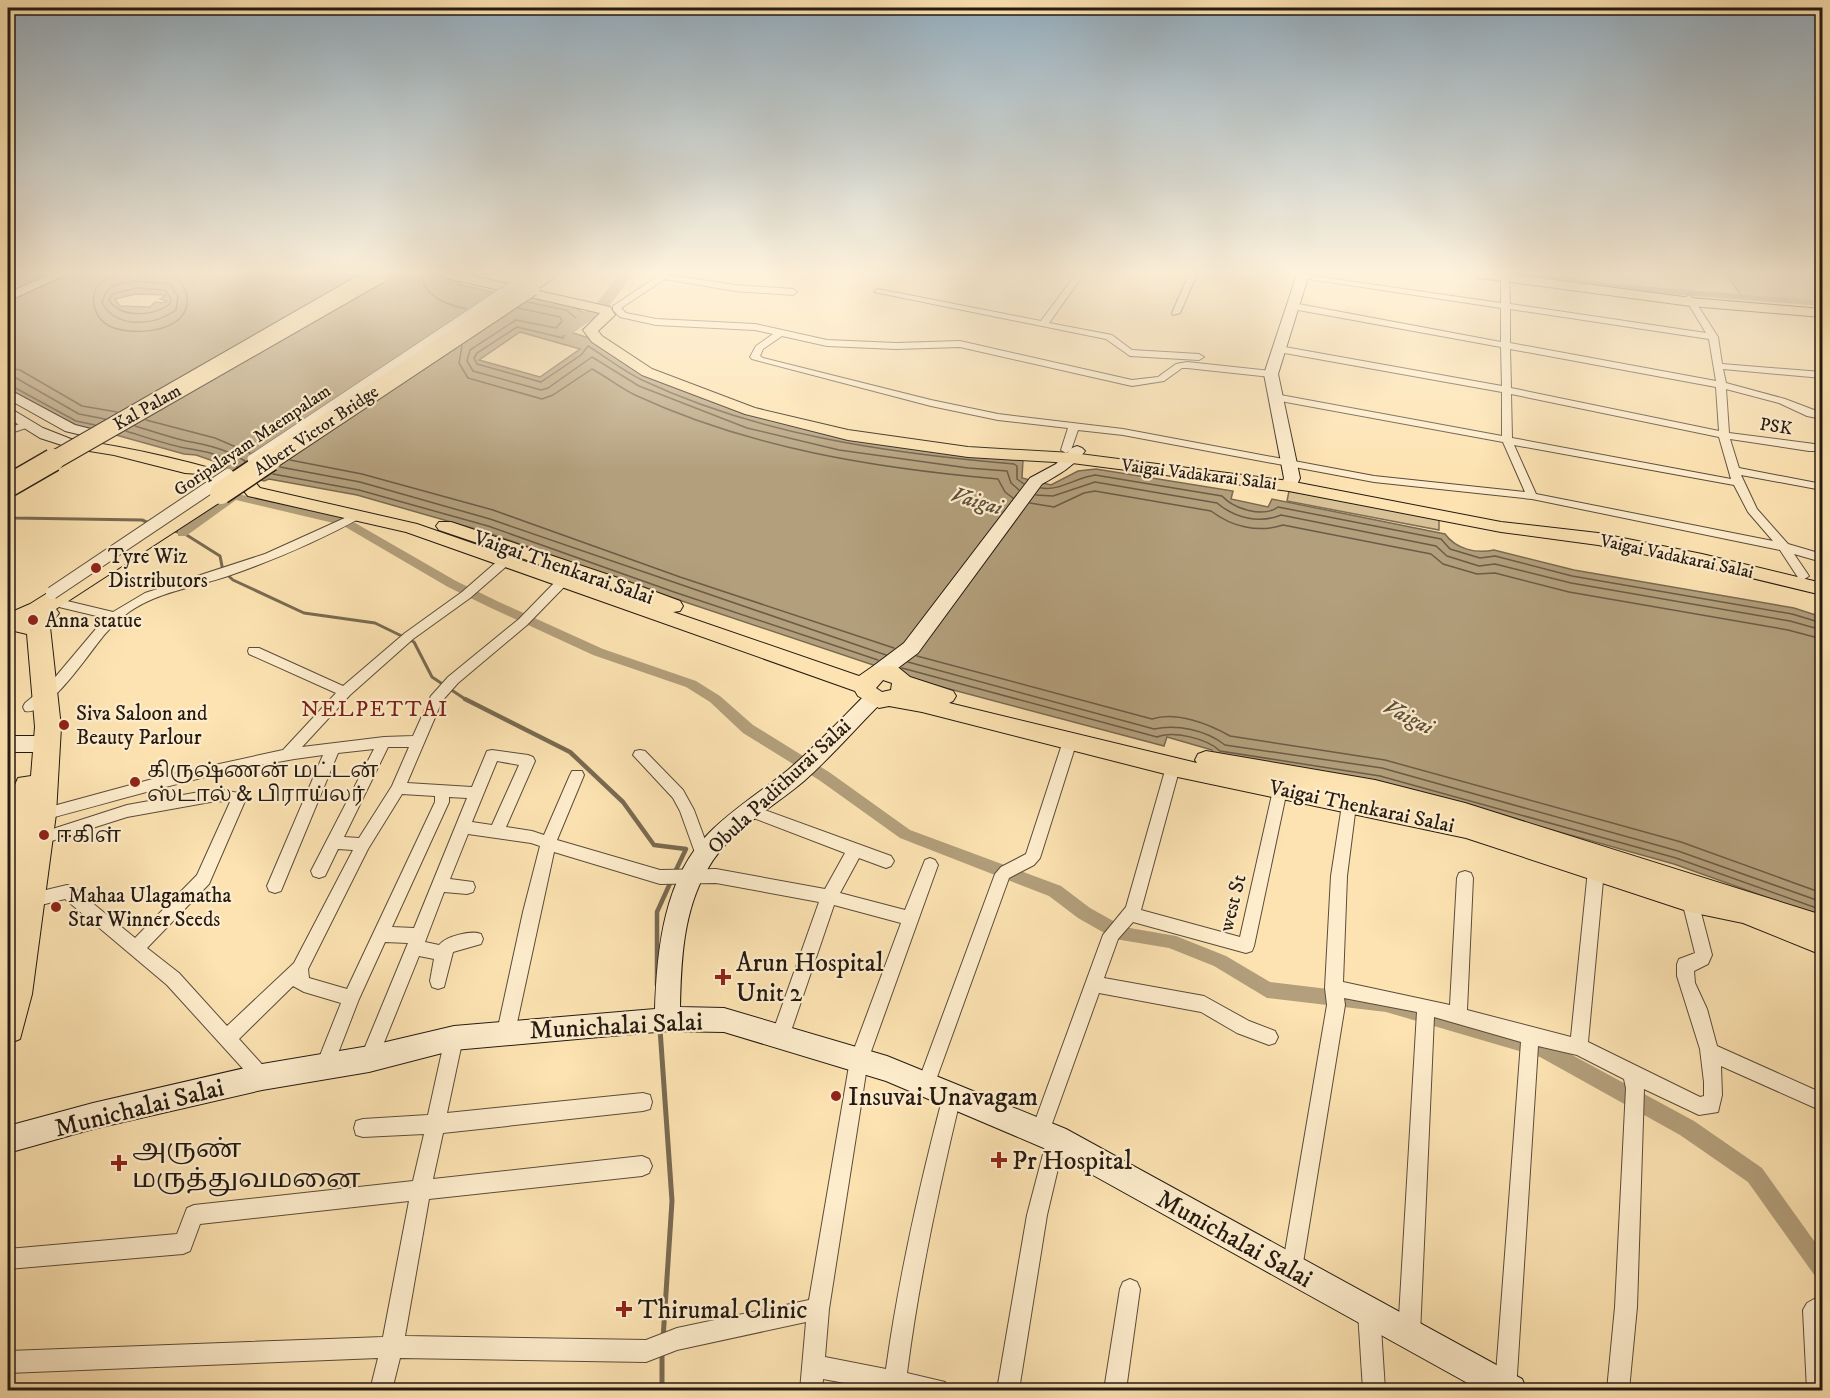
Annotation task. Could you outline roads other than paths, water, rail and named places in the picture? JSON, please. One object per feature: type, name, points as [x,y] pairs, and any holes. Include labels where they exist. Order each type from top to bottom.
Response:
[{"type":"highway","name":"Kal Palam","points":[[8,486],[266,339]]},
{"type":"highway","name":"Albert Victor Bridge","points":[[33,613],[93,582],[98,574],[169,530],[444,339]]},
{"type":"highway","points":[[8,1028],[16,994],[13,898],[35,824],[29,744],[38,702],[33,613]]},
{"type":"main road","name":"Vaigai Vadakarai Salai","points":[[597,339],[647,372],[750,411],[848,435],[968,452],[1069,457],[1290,476],[1474,514],[1629,538],[1803,576],[1822,583]]},
{"type":"main road","points":[[1282,339],[1272,371],[1290,476]]},
{"type":"main road","name":"Vaigai Thenkarai Salai","points":[[8,393],[70,428],[96,439],[185,468],[201,469],[249,486],[254,492],[352,518],[411,528],[561,583],[1070,741],[1173,767],[1466,828],[1690,901],[1745,913],[1822,944]]},
{"type":"main road","name":"Vaigai Thenkarai Salai","points":[[8,411],[25,425],[54,439],[71,444],[96,439]]},
{"type":"main road","points":[[8,493],[96,439]]},
{"type":"main road","points":[[8,478],[71,444]]},
{"type":"main road","points":[[1036,481],[1039,455]]},
{"type":"main road","points":[[884,684],[1036,481],[1069,457]]},
{"type":"main road","name":"Vaigai Vadakarai Salai","points":[[1290,476],[1501,527],[1621,544],[1713,562],[1822,589]]},
{"type":"main road","name":"Vaigai Thenkarai Salai","points":[[249,486],[268,482],[359,501],[485,538],[611,582],[884,684],[1162,752],[1375,789],[1465,812],[1822,926]]},
{"type":"main road","name":"Obula Padithurai Salai","points":[[654,1021],[674,922],[686,878],[703,856],[804,767],[884,684]]},
{"type":"main road","name":"Munichalai Salai","points":[[8,1140],[93,1116],[262,1077],[369,1059],[454,1038],[654,1021],[724,1020],[859,1060],[926,1085],[1048,1136],[1508,1389]]},
{"type":"street","name":"Goripalayam Maempalam","points":[[33,613],[442,339]]},
{"type":"street","points":[[772,339],[759,348],[755,357],[932,404],[998,417],[1123,432],[1290,476],[1374,479],[1532,496],[1784,547],[1822,558]]},
{"type":"street","points":[[810,339],[850,345],[960,344],[1132,383],[1161,379],[1179,366],[1187,365],[1272,371]]},
{"type":"street","points":[[1112,339],[1131,352],[1192,356],[1272,371]]},
{"type":"street","points":[[1470,339],[1721,385],[1782,401],[1811,414],[1822,416]]},
{"type":"street","points":[[1506,339],[1507,440],[1532,496]]},
{"type":"street","points":[[1713,339],[1721,385],[1724,435],[1738,483],[1752,510],[1784,547],[1803,576]]},
{"type":"street","name":"PSK","points":[[1279,349],[1507,390],[1724,435],[1822,448]]},
{"type":"street","points":[[1718,366],[1822,375]]},
{"type":"street","points":[[1275,397],[1738,483]]},
{"type":"street","points":[[8,431],[25,425]]},
{"type":"street","points":[[1069,457],[1074,426]]},
{"type":"street","points":[[1736,471],[1822,487]]},
{"type":"street","points":[[38,702],[114,616],[130,605],[158,593],[224,572],[335,528],[352,518]]},
{"type":"street","points":[[287,754],[345,692],[406,639],[470,591],[504,561]]},
{"type":"street","points":[[227,1038],[300,968],[363,845],[398,788],[436,699],[561,583]]},
{"type":"street","points":[[33,613],[114,616]]},
{"type":"street","points":[[254,651],[345,692]]},
{"type":"street","points":[[35,824],[159,783],[287,754],[384,742],[418,741]]},
{"type":"street","points":[[926,1085],[1007,870],[1022,865],[1032,858],[1070,741]]},
{"type":"street","points":[[319,871],[384,742]]},
{"type":"street","points":[[275,886],[333,748]]},
{"type":"street","points":[[369,1059],[492,755],[528,761],[497,831]]},
{"type":"street","points":[[640,755],[678,794],[687,810],[703,856]]},
{"type":"street","points":[[1008,1390],[1048,1136],[1093,984],[1120,925],[1133,910],[1173,767]]},
{"type":"street","points":[[506,1032],[531,912],[549,844],[577,775]]},
{"type":"street","points":[[398,788],[477,793]]},
{"type":"street","name":"west St","points":[[1120,925],[1246,946],[1280,790]]},
{"type":"street","points":[[324,1068],[351,998],[442,802],[442,791]]},
{"type":"street","points":[[35,824],[216,795],[234,796],[238,801],[203,879],[136,948]]},
{"type":"street","points":[[1292,1269],[1335,997],[1339,876],[1349,805]]},
{"type":"street","points":[[752,812],[886,861]]},
{"type":"street","points":[[463,828],[532,837],[660,877],[716,876],[829,897],[912,919]]},
{"type":"street","points":[[334,842],[363,845]]},
{"type":"street","points":[[780,1037],[829,897],[855,850]]},
{"type":"street","points":[[811,1390],[818,1309],[859,1060],[930,865]]},
{"type":"street","points":[[1580,1047],[1596,870]]},
{"type":"street","points":[[1458,1016],[1465,878]]},
{"type":"street","points":[[440,885],[467,887]]},
{"type":"street","points":[[13,898],[67,892],[172,979],[262,1077]]},
{"type":"street","points":[[1335,997],[1425,1015],[1458,1016],[1530,1045],[1580,1047],[1634,1090],[1699,1106],[1711,1105],[1715,1094],[1708,1052],[1693,998],[1685,981],[1686,964],[1702,959],[1704,955],[1690,901]]},
{"type":"street","points":[[380,934],[417,942],[444,953]]},
{"type":"street","points":[[438,981],[444,953],[448,946],[475,939]]},
{"type":"street","points":[[300,968],[299,980],[304,984],[351,998]]},
{"type":"street","points":[[1093,984],[1204,1004],[1218,1010],[1243,1027],[1269,1037]]},
{"type":"street","points":[[1409,1334],[1425,1015]]},
{"type":"street","points":[[381,1390],[392,1347],[421,1190],[454,1038]]},
{"type":"street","points":[[1508,1389],[1530,1045]]},
{"type":"street","points":[[1708,1052],[1822,1102]]},
{"type":"street","points":[[1618,1390],[1626,1307],[1634,1090]]},
{"type":"street","points":[[895,1387],[905,1308],[925,1203],[952,1096]]},
{"type":"street","points":[[363,1128],[436,1124],[643,1102]]},
{"type":"street","points":[[8,1259],[183,1244],[194,1215],[642,1166]]},
{"type":"street","points":[[1115,1390],[1130,1289]]},
{"type":"street","points":[[8,1362],[392,1347],[646,1351],[677,1339],[818,1309]]},
{"type":"street","points":[[1818,1390],[1814,1310],[1822,1314]]},
{"type":"street","points":[[1369,1312],[1374,1390]]},
{"type":"street","points":[[813,1366],[895,1387],[937,1390]]},
{"type":"water","name":"Vaigai","points":[[8,339],[509,339],[479,360],[540,377],[580,349],[546,339],[589,339],[607,351],[750,415],[1020,458],[1023,460],[1022,478],[1051,485],[1078,471],[1096,469],[1233,491],[1231,499],[1268,507],[1272,499],[1445,534],[1461,547],[1473,551],[1494,550],[1574,570],[1794,608],[1822,617],[1822,917],[1674,864],[1378,781],[1211,756],[1212,750],[1167,737],[1164,746],[927,683],[673,598],[486,532],[357,495],[269,479],[264,481],[224,469],[228,466],[196,455],[75,427],[8,389]]},
{"type":"waterway","points":[[182,533],[234,496],[346,522],[452,584],[495,605],[598,652],[691,684],[715,699],[748,729],[824,776],[905,834],[1055,891],[1084,913],[1121,934],[1170,941],[1220,961],[1267,990],[1386,1004],[1544,1049],[1687,1128],[1755,1175],[1822,1269]]},
{"type":"waterway","points":[[8,515],[14,518],[142,520],[149,523]]},
{"type":"waterway","points":[[171,530],[185,534],[220,556],[223,571],[233,580],[304,613],[375,623],[414,642],[432,677],[465,699]]},
{"type":"waterway","points":[[465,699],[570,752],[623,802],[654,845],[686,849],[675,872]]},
{"type":"waterway","points":[[657,985],[657,912],[672,879]]},
{"type":"waterway","points":[[660,1029],[672,1201],[663,1339]]},
{"type":"waterway","points":[[662,1352],[662,1390]]},
{"type":"place","name":"Tyre Wiz Distributors","points":[[96,568]]},
{"type":"place","name":"Anna statue","points":[[33,620]]},
{"type":"place","name":"Siva Saloon and Beauty Parlour","points":[[64,725]]},
{"type":"place","name":"கிருஷ்ணன் மட்டன் ஸ்டால் & பிராய்லர்","points":[[135,782]]},
{"type":"place","name":"ஈகிள்","points":[[44,835]]},
{"type":"place","name":"Mahaa Ulagamatha Star Winner Seeds","points":[[56,907]]},
{"type":"place","name":"Arun Hospital Unit 2","points":[[723,977]]},
{"type":"place","name":"Insuvai Unavagam","points":[[836,1096]]},
{"type":"place","name":"Pr Hospital","points":[[999,1160]]},
{"type":"place","name":"அருண் மருத்துவமனை","points":[[119,1163]]},
{"type":"place","name":"Thirumal Clinic","points":[[624,1309]]},
{"type":"district","name":"NELPETTAI","points":[[375,708]]}]
